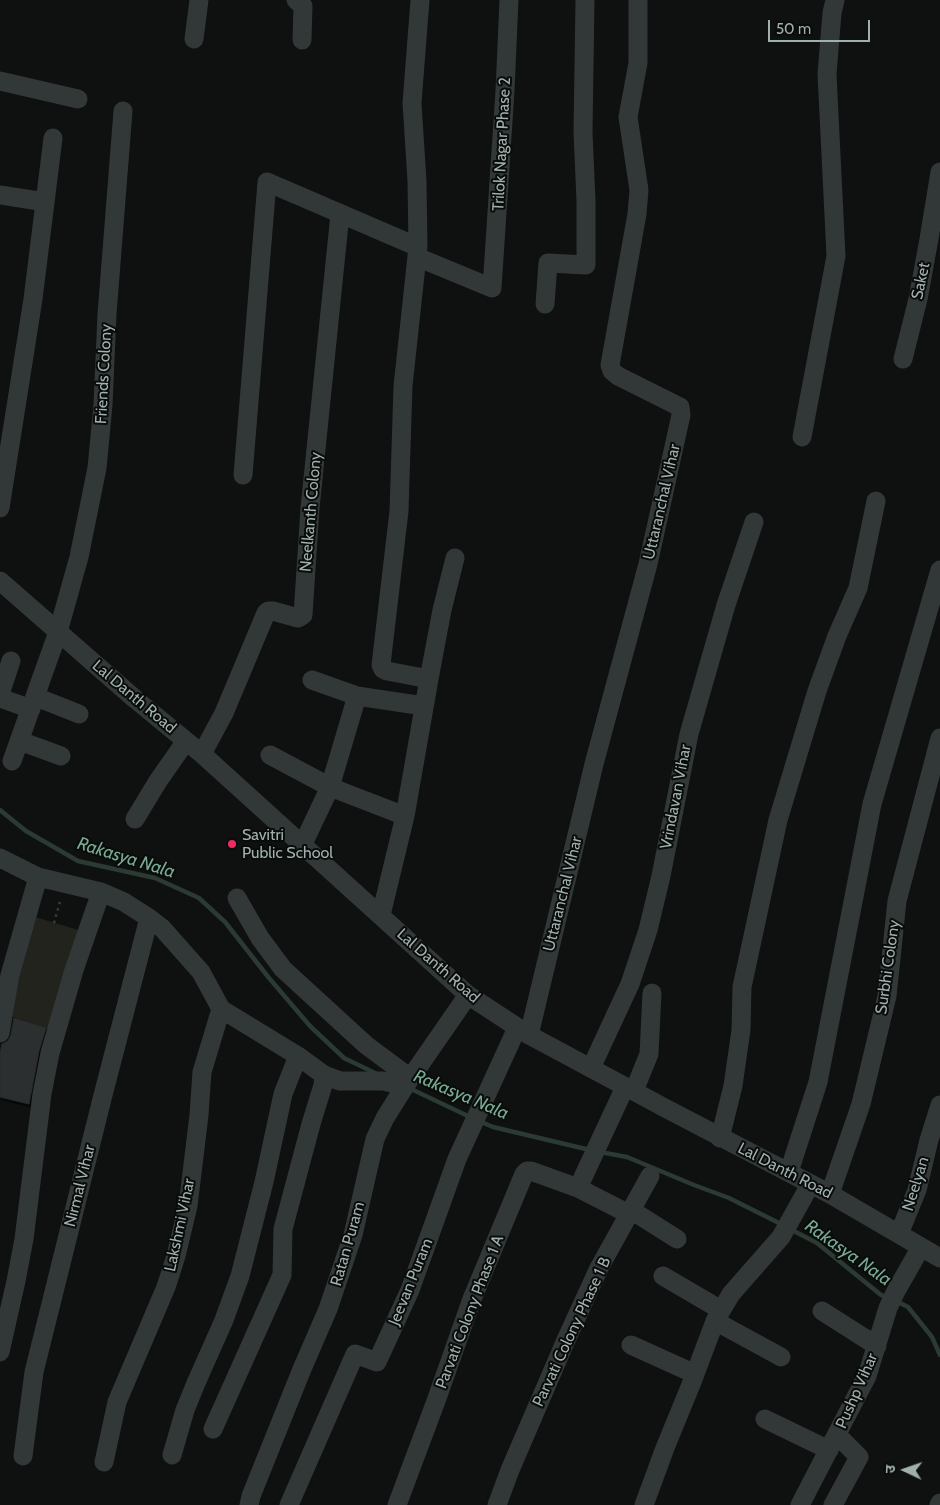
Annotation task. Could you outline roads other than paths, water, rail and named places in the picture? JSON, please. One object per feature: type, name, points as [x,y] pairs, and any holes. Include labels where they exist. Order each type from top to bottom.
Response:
[{"type":"street","points":[[194,39],[199,0]]},
{"type":"street","points":[[296,0],[303,6],[302,40]]},
{"type":"street","points":[[420,0],[412,103],[417,181],[418,252],[403,386],[399,511],[382,665],[383,669],[387,671],[429,679]]},
{"type":"street","name":"Trilok Nagar Phase 2","points":[[418,252],[492,288],[509,0]]},
{"type":"street","points":[[545,304],[548,263],[586,266],[583,132],[584,0]]},
{"type":"street","name":"Uttaranchal Vihar","points":[[523,1031],[648,564],[681,415],[680,407],[618,376],[612,371],[610,365],[638,214],[639,190],[628,117],[638,63],[638,0]]},
{"type":"street","points":[[802,436],[836,256],[827,74],[832,13],[835,0]]},
{"type":"street","points":[[0,81],[78,99]]},
{"type":"street","name":"Friends Colony","points":[[12,762],[58,632],[79,557],[97,468],[123,111]]},
{"type":"street","points":[[0,508],[31,309],[53,138]]},
{"type":"street","name":"Saket","points":[[903,359],[928,248],[940,172]]},
{"type":"street","points":[[243,475],[266,182],[340,214],[418,252]]},
{"type":"street","points":[[0,195],[45,202]]},
{"type":"street","name":"Neelkanth Colony","points":[[202,754],[224,713],[266,613],[273,611],[298,618],[303,615],[310,508],[340,214]]},
{"type":"street","points":[[720,1138],[733,1086],[741,1030],[742,986],[778,820],[817,691],[836,636],[858,588],[876,501]]},
{"type":"street","name":"Vrindavan Vihar","points":[[591,1068],[630,984],[648,930],[661,876],[689,734],[726,605],[754,522]]},
{"type":"street","points":[[381,915],[405,816],[442,610],[455,558]]},
{"type":"street","points":[[789,1172],[818,1082],[872,804],[940,570]]},
{"type":"street","name":"Lal Danth Road","points":[[0,581],[202,754],[468,995],[523,1031],[720,1138],[830,1194],[940,1258]]},
{"type":"street","points":[[11,661],[0,696],[79,714]]},
{"type":"street","points":[[312,680],[357,696],[424,706]]},
{"type":"street","points":[[302,846],[330,786],[357,696]]},
{"type":"street","name":"Surbhi Colony","points":[[830,1194],[860,1104],[887,996],[897,900],[940,738]]},
{"type":"street","points":[[20,741],[61,756]]},
{"type":"street","points":[[134,819],[186,741]]},
{"type":"street","points":[[270,755],[330,786],[405,816]]},
{"type":"street","points":[[0,858],[38,877],[100,892],[124,902],[150,918],[162,928],[201,972],[221,1009],[298,1056],[324,1075],[340,1081],[409,1080]]},
{"type":"street","points":[[0,1033],[10,975],[38,877]]},
{"type":"street","points":[[0,1352],[24,1239],[42,1094],[50,1053],[74,970],[100,892]]},
{"type":"street","points":[[237,898],[260,938],[283,969],[366,1045],[405,1074],[409,1080]]},
{"type":"street","name":"Nirmal Vihar","points":[[23,1456],[34,1372],[102,1099],[150,918]]},
{"type":"street","points":[[652,993],[649,1054],[600,1142],[578,1188],[630,1212],[677,1238]]},
{"type":"street","name":"Ratan Puram","points":[[249,1505],[251,1496],[328,1309],[353,1235],[375,1139],[385,1118],[409,1080],[468,995]]},
{"type":"street","name":"Lakshmi Vihar","points":[[104,1462],[117,1402],[166,1287],[176,1256],[188,1206],[202,1072],[221,1009]]},
{"type":"street","name":"Jeevan Puram","points":[[289,1505],[355,1354],[377,1362],[410,1290],[457,1159],[475,1120],[523,1031]]},
{"type":"street","points":[[172,1455],[185,1410],[224,1320],[240,1276],[264,1182],[283,1094],[298,1056]]},
{"type":"street","points":[[213,1429],[282,1275],[283,1228],[323,1085],[324,1075]]},
{"type":"street","name":"Neelyan","points":[[899,1234],[917,1190],[940,1105]]},
{"type":"street","name":"Parvati Colony Phase 1 A","points":[[397,1505],[472,1299],[524,1174],[527,1171],[531,1171],[578,1188]]},
{"type":"street","name":"Parvati Colony Phase 1 B","points":[[497,1505],[510,1470],[599,1268],[650,1176]]},
{"type":"street","points":[[644,1505],[718,1316],[731,1294],[781,1237],[810,1185]]},
{"type":"street","name":"Pushp Vihar","points":[[800,1505],[867,1376],[892,1299],[921,1247]]},
{"type":"street","points":[[662,1276],[718,1316],[781,1357]]},
{"type":"street","points":[[822,1311],[877,1346]]},
{"type":"street","points":[[631,1345],[695,1374]]},
{"type":"street","points":[[765,1420],[833,1442],[859,1458],[833,1505]]},
{"type":"waterway","name":"Rakasya Nala","points":[[0,810],[26,831],[78,861],[155,878],[199,898],[225,922],[310,1026],[344,1058],[377,1074]]},
{"type":"waterway","name":"Rakasya Nala","points":[[409,1088],[470,1117]]},
{"type":"waterway","name":"Rakasya Nala","points":[[479,1121],[493,1127],[590,1150]]},
{"type":"waterway","name":"Rakasya Nala","points":[[600,1152],[627,1157],[729,1198],[783,1225]]},
{"type":"waterway","name":"Rakasya Nala","points":[[790,1229],[817,1243],[881,1295],[887,1297]]},
{"type":"waterway","name":"Rakasya Nala","points":[[896,1301],[908,1307],[932,1337],[940,1355]]},
{"type":"place","name":"Savitri Public School","points":[[232,844]]}]
